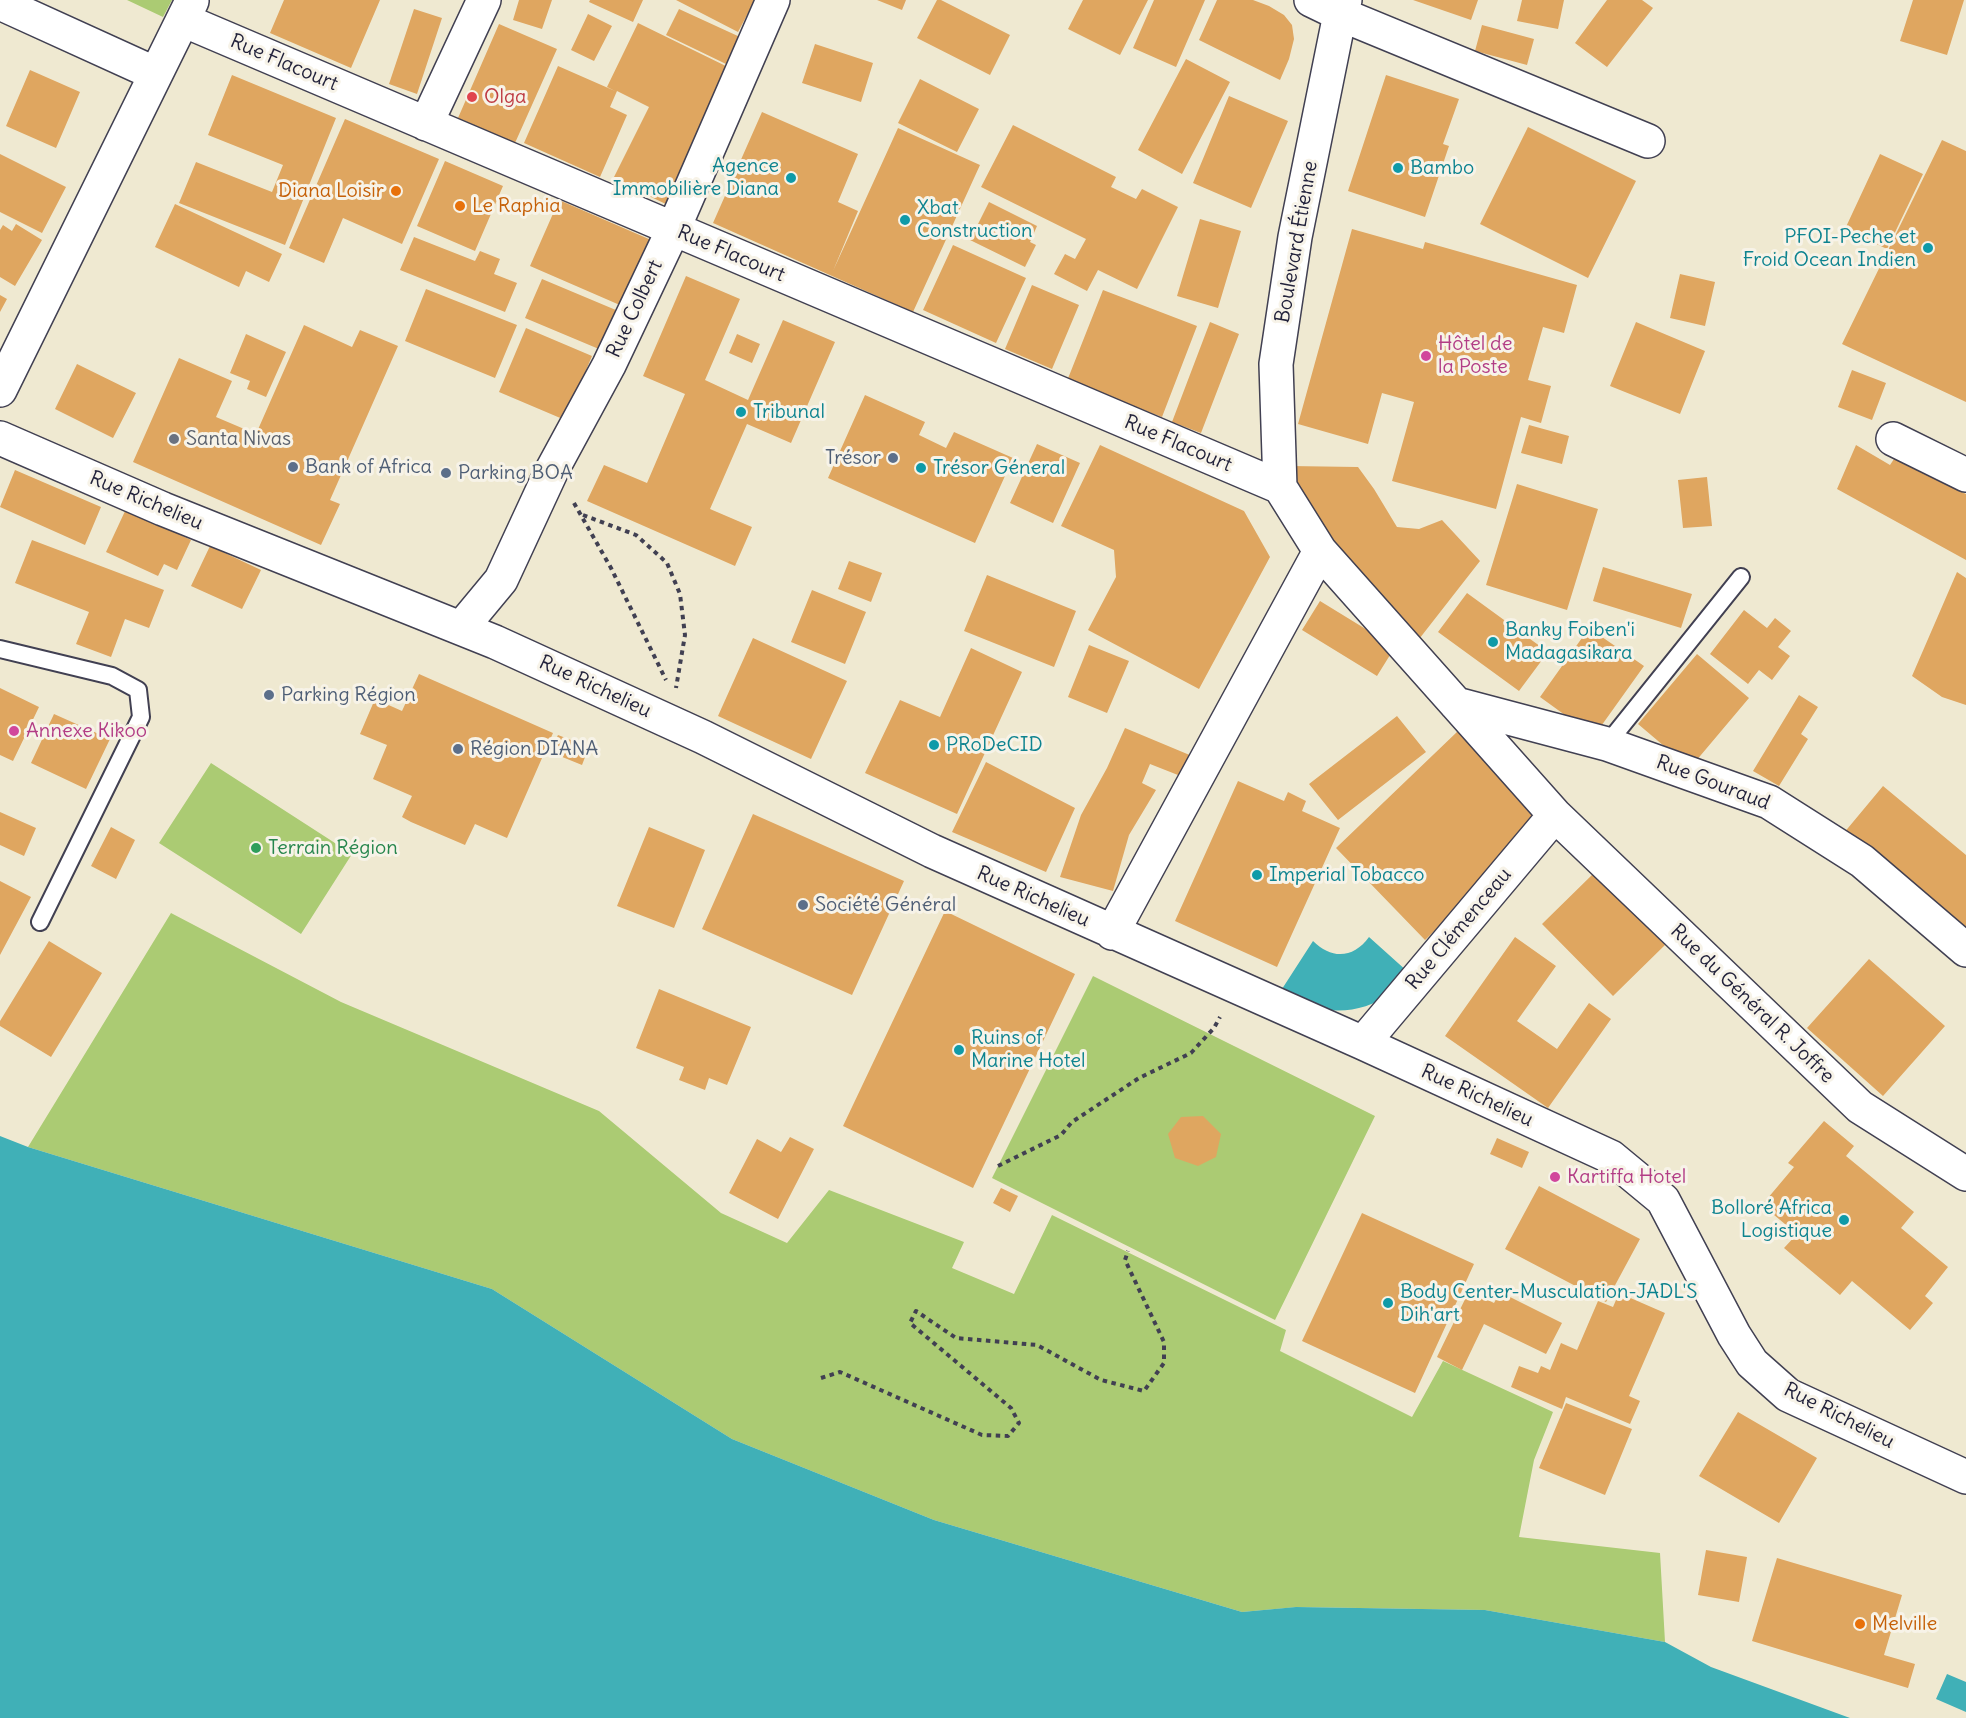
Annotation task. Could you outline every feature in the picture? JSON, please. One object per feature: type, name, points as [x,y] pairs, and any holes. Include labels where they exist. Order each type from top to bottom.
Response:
[{"type":"street","points":[[426,124],[484,0]]},
{"type":"street","name":"Rue Colbert","points":[[462,627],[501,579],[552,470],[609,365],[673,230],[773,0]]},
{"type":"street","points":[[1311,0],[1342,7],[1648,141]]},
{"type":"street","points":[[0,3],[156,74]]},
{"type":"street","name":"Boulevard Étienne","points":[[1280,487],[1276,364],[1295,237],[1342,7]]},
{"type":"street","points":[[0,390],[188,10]]},
{"type":"street","name":"Rue Flacourt","points":[[188,10],[426,124],[1280,487]]},
{"type":"street","name":"Rue Richelieu","points":[[0,438],[163,509],[462,627],[703,737],[932,851],[1363,1043],[1611,1157],[1663,1200],[1734,1335],[1752,1363],[1788,1395],[1966,1477]]},
{"type":"street","points":[[1893,439],[1966,475]]},
{"type":"street","points":[[1280,487],[1320,551],[1555,815]]},
{"type":"street","points":[[1113,933],[1320,551]]},
{"type":"street","name":"Rue Colbert","points":[[495,642],[501,579]]},
{"type":"street","name":"Rue Gouraud","points":[[1456,704],[1607,744],[1769,802],[1862,861],[1966,950]]},
{"type":"street","name":"Rue Clémenceau","points":[[1363,1043],[1555,815]]},
{"type":"street","name":"Rue du Général R. Joffre","points":[[1555,815],[1860,1107],[1966,1174]]},
{"type":"lane","points":[[1607,744],[1741,577]]},
{"type":"lane","points":[[0,649],[112,676],[138,690],[141,717],[40,922]]},
{"type":"path","points":[[582,515],[636,535],[667,563],[680,594],[685,635],[675,694],[668,685],[587,524]]},
{"type":"path","points":[[998,1166],[1060,1135],[1072,1122],[1139,1078],[1191,1053],[1206,1037]]},
{"type":"path","points":[[821,1378],[840,1372],[982,1436],[1008,1436],[1019,1423],[1011,1408],[910,1323],[916,1311],[956,1338],[1037,1345],[1101,1380],[1144,1391],[1164,1363],[1164,1342],[1125,1260],[1128,1251]]},
{"type":"green space","points":[[127,0],[172,0],[163,17]]},
{"type":"green space","name":"Terrain Région","points":[[211,763],[352,854],[301,934],[159,843]]},
{"type":"green space","points":[[171,913],[341,1002],[599,1111],[721,1213],[787,1243],[829,1190],[964,1242],[952,1268],[1014,1294],[1052,1215],[1286,1330],[1280,1351],[1412,1417],[1443,1361],[1553,1412],[1534,1460],[1519,1537],[1660,1553],[1665,1642],[1485,1610],[1297,1607],[1242,1612],[934,1520],[732,1439],[492,1289],[28,1147]]},
{"type":"green space","points":[[1093,976],[1375,1116],[1275,1320],[992,1178]]},
{"type":"water","points":[[1369,937],[1408,972],[1393,991],[1378,1001],[1350,1010],[1320,1009],[1306,1005],[1282,989],[1313,941],[1328,951],[1343,954],[1357,949]]},
{"type":"water","points":[[0,1136],[28,1147],[492,1289],[732,1439],[934,1520],[1242,1612],[1296,1607],[1485,1610],[1665,1642],[1711,1667],[1850,1718],[0,1718]]},
{"type":"water","points":[[1947,1674],[1966,1682],[1966,1712],[1936,1699]]},
{"type":"building","points":[[284,0],[380,0],[351,68],[270,33]]},
{"type":"building","points":[[519,0],[552,0],[542,29],[513,20]]},
{"type":"building","points":[[590,0],[643,0],[633,22],[589,2]]},
{"type":"building","points":[[676,0],[755,0],[738,32]]},
{"type":"building","points":[[877,0],[906,0],[902,10]]},
{"type":"building","points":[[937,0],[1010,35],[990,75],[917,38]]},
{"type":"building","points":[[1083,0],[1148,0],[1120,55],[1068,29]]},
{"type":"building","points":[[1154,0],[1205,0],[1176,67],[1133,48]]},
{"type":"building","points":[[1217,0],[1253,0],[1284,15],[1292,25],[1294,39],[1280,80],[1199,40]]},
{"type":"building","points":[[1413,0],[1478,0],[1471,20]]},
{"type":"building","points":[[1522,0],[1564,0],[1558,29],[1517,21]]},
{"type":"building","points":[[1607,0],[1642,0],[1653,8],[1607,67],[1575,43]]},
{"type":"building","points":[[1913,0],[1964,0],[1947,55],[1900,41]]},
{"type":"building","points":[[414,9],[442,18],[417,94],[389,84]]},
{"type":"building","points":[[679,9],[740,37],[726,64],[666,35]]},
{"type":"building","points":[[588,14],[612,26],[594,61],[571,50]]},
{"type":"building","points":[[638,23],[736,71],[670,206],[613,179],[649,107],[617,91],[610,107],[627,115],[600,177],[524,143],[558,66],[615,91],[607,87]]},
{"type":"building","points":[[499,24],[557,49],[515,143],[458,118]]},
{"type":"building","points":[[1482,25],[1534,39],[1527,65],[1475,51]]},
{"type":"building","points":[[815,44],[873,63],[861,102],[802,83]]},
{"type":"building","points":[[1186,59],[1230,82],[1182,174],[1138,150]]},
{"type":"building","points":[[30,70],[80,92],[56,148],[6,126]]},
{"type":"building","points":[[232,75],[336,118],[285,245],[179,203],[196,162],[272,192],[283,165],[208,135]]},
{"type":"building","name":"Bambo","points":[[1386,75],[1459,99],[1443,144],[1449,146],[1425,217],[1348,191]]},
{"type":"building","points":[[920,79],[979,109],[957,152],[898,123]]},
{"type":"building","points":[[1229,96],[1288,121],[1251,208],[1193,183]]},
{"type":"building","points":[[762,112],[858,154],[838,202],[858,211],[833,271],[898,128],[980,165],[913,312],[713,223]]},
{"type":"building","points":[[345,119],[439,159],[402,244],[343,218],[324,263],[289,248]]},
{"type":"building","points":[[1013,125],[1116,177],[1111,187],[1136,199],[1142,189],[1178,207],[1137,289],[1098,270],[1087,291],[1054,274],[1065,254],[1075,259],[1086,239],[981,187]]},
{"type":"building","points":[[1528,127],[1636,181],[1588,278],[1480,224]]},
{"type":"building","name":"PFOI-Peche et Froid Ocean Indien","points":[[1942,140],[1966,151],[1966,402],[1842,344]]},
{"type":"building","points":[[0,154],[66,187],[42,233],[0,212]]},
{"type":"building","points":[[1880,154],[1923,174],[1887,249],[1845,229]]},
{"type":"building","name":"Le Raphia","points":[[445,161],[503,186],[475,251],[417,226]]},
{"type":"building","points":[[559,200],[658,243],[629,309],[530,266]]},
{"type":"building","points":[[989,202],[1037,226],[1030,242],[1036,245],[1025,267],[970,240]]},
{"type":"building","points":[[175,204],[282,254],[269,282],[246,271],[239,287],[155,247]]},
{"type":"building","points":[[1200,219],[1241,231],[1218,308],[1177,296]]},
{"type":"building","points":[[16,224],[42,240],[15,286],[0,277],[0,230],[3,225],[12,231]]},
{"type":"building","name":"Hôtel de la Poste","points":[[1352,229],[1423,249],[1425,242],[1577,285],[1564,333],[1543,327],[1528,380],[1551,386],[1541,423],[1521,417],[1496,509],[1392,481],[1414,402],[1382,393],[1368,444],[1298,424]]},
{"type":"building","points":[[414,237],[475,261],[480,251],[500,259],[494,274],[517,283],[505,312],[400,270]]},
{"type":"building","points":[[953,245],[1026,278],[996,343],[923,310]]},
{"type":"building","points":[[1680,274],[1715,282],[1705,326],[1670,318]]},
{"type":"building","name":"Tribunal","points":[[686,276],[740,299],[705,380],[748,400],[783,320],[835,342],[791,443],[747,424],[710,509],[752,527],[735,566],[587,501],[604,465],[647,483],[685,394],[643,376]]},
{"type":"building","points":[[542,279],[623,313],[606,352],[525,318]]},
{"type":"building","points":[[1032,285],[1079,305],[1052,369],[1005,349]]},
{"type":"building","points":[[426,289],[517,325],[495,378],[405,341]]},
{"type":"building","points":[[1103,290],[1197,326],[1162,417],[1067,381]]},
{"type":"building","points":[[0,295],[7,299],[0,312]]},
{"type":"building","points":[[1210,322],[1239,334],[1201,433],[1172,422]]},
{"type":"building","points":[[1636,322],[1705,351],[1680,414],[1610,386]]},
{"type":"building","name":"Bank of Africa","points":[[304,325],[352,347],[360,330],[398,346],[330,500],[340,504],[321,545],[133,462],[179,358],[232,381],[216,417],[256,434]]},
{"type":"building","points":[[526,328],[592,356],[565,420],[499,392]]},
{"type":"building","points":[[246,334],[286,352],[266,397],[247,389],[250,381],[230,373]]},
{"type":"building","points":[[737,334],[760,344],[752,363],[729,353]]},
{"type":"building","points":[[77,364],[136,393],[113,438],[55,409]]},
{"type":"building","points":[[1852,370],[1886,383],[1872,420],[1838,407]]},
{"type":"building","name":"Trésor Géneral","points":[[865,395],[925,422],[919,435],[946,448],[954,432],[1013,458],[975,543],[828,478]]},
{"type":"building","points":[[1529,425],[1569,436],[1562,464],[1521,453]]},
{"type":"building","points":[[1037,444],[1080,463],[1053,523],[1010,503]]},
{"type":"building","points":[[1100,445],[1244,511],[1270,557],[1199,689],[1088,630],[1116,577],[1114,550],[1061,526]]},
{"type":"building","points":[[1856,445],[1890,465],[1894,459],[1966,494],[1966,560],[1837,489]]},
{"type":"building","points":[[1289,466],[1358,467],[1397,527],[1419,529],[1442,520],[1480,561],[1416,643],[1326,540]]},
{"type":"building","points":[[15,470],[101,507],[85,545],[0,507]]},
{"type":"building","points":[[1707,477],[1712,526],[1683,528],[1678,480]]},
{"type":"building","points":[[1517,484],[1598,509],[1567,610],[1486,585]]},
{"type":"building","points":[[126,509],[191,540],[177,570],[164,564],[158,576],[106,552]]},
{"type":"building","points":[[32,540],[164,590],[149,628],[125,619],[111,657],[76,644],[89,612],[15,583]]},
{"type":"building","points":[[210,546],[261,570],[242,609],[191,586]]},
{"type":"building","points":[[849,561],[882,573],[871,602],[838,589]]},
{"type":"building","points":[[1603,567],[1692,594],[1681,628],[1593,601]]},
{"type":"building","points":[[1957,572],[1966,578],[1966,705],[1942,697],[1912,676]]},
{"type":"building","points":[[987,575],[1076,611],[1054,667],[964,631]]},
{"type":"building","points":[[812,590],[866,612],[845,664],[791,642]]},
{"type":"building","name":"Banky Foiben'i Madagasikara","points":[[1467,593],[1548,652],[1519,691],[1438,632]]},
{"type":"building","points":[[1320,601],[1395,647],[1377,676],[1302,630]]},
{"type":"building","points":[[1744,610],[1767,628],[1775,618],[1791,631],[1778,647],[1790,656],[1772,680],[1759,670],[1748,684],[1710,654]]},
{"type":"building","points":[[1589,628],[1644,666],[1594,736],[1540,697]]},
{"type":"building","points":[[753,638],[847,681],[811,759],[718,716]]},
{"type":"building","points":[[1089,645],[1129,661],[1107,713],[1068,697]]},
{"type":"building","name":"PRoDeCID","points":[[971,648],[1022,672],[957,814],[865,773],[900,700],[940,717]]},
{"type":"building","points":[[1697,654],[1749,698],[1690,768],[1638,724]]},
{"type":"building","points":[[419,674],[553,733],[507,838],[475,824],[465,845],[411,822],[402,817],[412,796],[373,779],[387,745],[360,734],[375,699],[402,711]]},
{"type":"building","name":"Annexe Kikoo","points":[[0,688],[39,707],[13,761],[0,755]]},
{"type":"building","points":[[1799,695],[1818,707],[1801,734],[1808,739],[1779,786],[1753,771]]},
{"type":"building","points":[[54,714],[110,739],[86,789],[31,763]]},
{"type":"building","points":[[1397,716],[1426,752],[1338,820],[1309,784]]},
{"type":"building","points":[[1125,728],[1192,756],[1183,777],[1150,764],[1142,783],[1156,790],[1129,835],[1113,891],[1060,877],[1081,815],[1107,768]]},
{"type":"building","points":[[1458,731],[1547,822],[1425,940],[1336,848]]},
{"type":"building","points":[[558,735],[589,747],[582,765],[550,752]]},
{"type":"building","points":[[986,762],[1075,808],[1046,872],[952,832]]},
{"type":"building","name":"Imperial Tobacco","points":[[1238,781],[1284,801],[1288,792],[1306,801],[1302,811],[1340,828],[1277,967],[1175,921]]},
{"type":"building","points":[[1883,786],[1966,855],[1966,936],[1843,834]]},
{"type":"building","points":[[0,812],[36,828],[24,856],[0,845]]},
{"type":"building","name":"Société Général","points":[[753,814],[904,881],[852,995],[702,929]]},
{"type":"building","points":[[111,827],[135,840],[116,879],[91,866]]},
{"type":"building","points":[[649,827],[705,850],[674,928],[617,906]]},
{"type":"building","points":[[1594,873],[1665,945],[1613,996],[1542,924]]},
{"type":"building","points":[[0,881],[31,897],[0,955]]},
{"type":"building","name":"Ruins of Marine Hotel","points":[[945,911],[1075,974],[973,1188],[843,1126]]},
{"type":"building","points":[[1515,937],[1556,966],[1517,1021],[1557,1049],[1589,1003],[1611,1019],[1548,1108],[1445,1036]]},
{"type":"building","points":[[49,941],[102,973],[51,1057],[0,1026],[0,1021]]},
{"type":"building","points":[[1869,959],[1945,1026],[1883,1096],[1807,1028]]},
{"type":"building","points":[[659,989],[751,1027],[727,1085],[709,1078],[705,1090],[679,1080],[684,1067],[636,1048]]},
{"type":"building","points":[[1203,1116],[1221,1134],[1216,1157],[1198,1166],[1175,1158],[1168,1134],[1181,1117]]},
{"type":"building","name":"Bolloré Africa Logistique","points":[[1824,1121],[1854,1146],[1846,1156],[1914,1212],[1901,1228],[1948,1267],[1925,1296],[1933,1303],[1910,1330],[1852,1281],[1840,1295],[1784,1248],[1797,1234],[1762,1205],[1794,1167],[1788,1163]]},
{"type":"building","points":[[790,1137],[814,1149],[778,1219],[729,1193],[757,1139],[781,1152]]},
{"type":"building","points":[[1497,1138],[1529,1152],[1522,1168],[1490,1154]]},
{"type":"building","name":"Kartiffa Hotel","points":[[1539,1186],[1640,1239],[1606,1302],[1505,1249]]},
{"type":"building","points":[[1001,1188],[1018,1196],[1010,1212],[993,1203]]},
{"type":"building","name":"Body Center-Musculation-JADL'S Dih'art","points":[[1362,1213],[1474,1264],[1415,1393],[1302,1341]]},
{"type":"building","points":[[1469,1291],[1494,1303],[1500,1292],[1562,1323],[1546,1354],[1484,1324],[1462,1370],[1437,1357]]},
{"type":"building","points":[[1619,1293],[1665,1313],[1629,1396],[1640,1401],[1630,1424],[1566,1397],[1562,1409],[1511,1387],[1519,1366],[1538,1373],[1541,1366],[1550,1370],[1561,1343],[1577,1350],[1598,1301],[1613,1307]]},
{"type":"building","points":[[1566,1403],[1632,1429],[1605,1495],[1539,1468]]},
{"type":"building","points":[[1738,1412],[1817,1458],[1779,1523],[1699,1476]]},
{"type":"building","points":[[1706,1550],[1747,1557],[1739,1602],[1698,1595]]},
{"type":"building","points":[[1777,1558],[1902,1595],[1884,1655],[1915,1664],[1908,1688],[1752,1641]]},
{"type":"place","name":"Olga","points":[[472,97]]},
{"type":"place","name":"Bambo","points":[[1398,168]]},
{"type":"place","name":"Agence Immobilière Diana","points":[[791,178]]},
{"type":"place","name":"Diana Loisir","points":[[396,191]]},
{"type":"place","name":"Le Raphia","points":[[460,206]]},
{"type":"place","name":"Xbat Construction","points":[[905,220]]},
{"type":"place","name":"PFOI-Peche et Froid Ocean Indien","points":[[1928,248]]},
{"type":"place","name":"Hôtel de la Poste","points":[[1426,356]]},
{"type":"place","name":"Tribunal","points":[[741,412]]},
{"type":"place","name":"Santa Nivas","points":[[174,439]]},
{"type":"place","name":"Trésor","points":[[893,458]]},
{"type":"place","name":"Bank of Africa","points":[[293,467]]},
{"type":"place","name":"Trésor Géneral","points":[[921,468]]},
{"type":"place","name":"Parking BOA","points":[[446,473]]},
{"type":"place","name":"Banky Foiben'i Madagasikara","points":[[1493,642]]},
{"type":"place","name":"Parking Région","points":[[269,695]]},
{"type":"place","name":"Annexe Kikoo","points":[[14,731]]},
{"type":"place","name":"PRoDeCID","points":[[934,745]]},
{"type":"place","name":"Région DIANA","points":[[458,749]]},
{"type":"place","name":"Terrain Région","points":[[256,848]]},
{"type":"place","name":"Imperial Tobacco","points":[[1257,875]]},
{"type":"place","name":"Société Général","points":[[803,905]]},
{"type":"place","name":"Ruins of Marine Hotel","points":[[959,1050]]},
{"type":"place","name":"Kartiffa Hotel","points":[[1555,1177]]},
{"type":"place","name":"Bolloré Africa Logistique","points":[[1844,1220]]},
{"type":"place","name":"Body Center-Musculation-JADL'S Dih'art","points":[[1388,1303]]},
{"type":"place","name":"Melville","points":[[1860,1624]]}]
